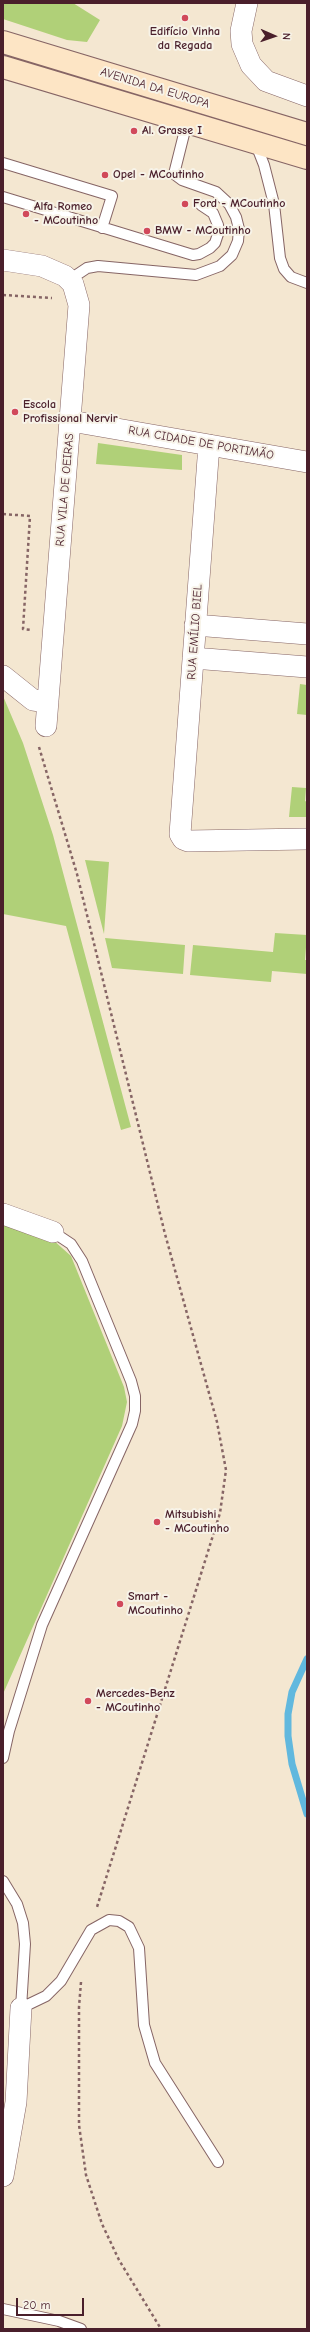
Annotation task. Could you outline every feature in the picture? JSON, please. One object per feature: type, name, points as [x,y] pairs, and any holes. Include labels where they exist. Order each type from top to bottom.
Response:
[{"type":"main road","name":"AVENIDA DA EUROPA","points":[[3,42],[307,134]]},
{"type":"main road","name":"AVENIDA DA EUROPA","points":[[3,67],[307,158]]},
{"type":"street","points":[[247,3],[241,31],[242,44],[251,65],[266,81],[307,96]]},
{"type":"street","points":[[3,260],[42,266],[55,271],[69,280]]},
{"type":"street","name":"RUA VILA DE OEIRAS","points":[[46,726],[79,305],[73,284],[69,280]]},
{"type":"street","name":"RUA CIDADE DE PORTIMÃO","points":[[71,421],[307,462]]},
{"type":"street","name":"RUA EMÍLIO BIEL","points":[[209,445],[180,836],[188,841],[307,839]]},
{"type":"street","points":[[195,625],[307,634]]},
{"type":"street","points":[[193,658],[307,667]]},
{"type":"street","points":[[3,676],[33,700],[48,702]]},
{"type":"street","points":[[3,1214],[53,1232]]},
{"type":"street","points":[[3,2176],[16,2102],[21,2008]]},
{"type":"lane","points":[[69,280],[87,268],[98,266],[196,275],[220,266],[232,255],[238,241],[239,228],[236,217],[229,204],[216,192],[178,178],[174,174],[187,122]]},
{"type":"lane","points":[[255,142],[274,204],[280,258],[284,269],[291,277],[307,283]]},
{"type":"lane","points":[[3,163],[112,196],[102,228]]},
{"type":"lane","points":[[3,197],[187,254],[199,254],[210,248],[215,243],[219,231],[213,213],[201,205]]},
{"type":"lane","points":[[3,1758],[9,1732],[42,1625],[132,1424],[135,1411],[135,1396],[131,1381],[82,1261],[67,1239],[53,1232]]},
{"type":"lane","points":[[3,1881],[17,1904],[23,1923],[25,1944],[21,2008],[46,1996],[61,1981],[91,1930],[99,1924],[114,1920],[129,1927],[134,1933],[139,1948],[142,1969],[142,2006],[148,2044],[166,2083],[218,2162]]},
{"type":"lane","points":[[3,2309],[60,2321],[81,2329]]},
{"type":"path","points":[[3,295],[52,298]]},
{"type":"path","points":[[3,514],[30,516],[23,629],[54,632]]},
{"type":"path","points":[[38,745],[76,868],[165,1234],[218,1422],[226,1470],[220,1513],[105,1880],[91,1930]]},
{"type":"path","points":[[81,1979],[79,2007],[79,2125],[86,2175],[102,2224],[119,2260],[161,2329]]},
{"type":"green space","points":[[3,3],[73,3],[100,20],[87,42],[67,40],[3,19]]},
{"type":"green space","points":[[98,443],[182,455],[182,470],[96,464]]},
{"type":"green space","points":[[300,684],[307,685],[307,715],[297,714]]},
{"type":"green space","points":[[3,696],[23,743],[53,835],[131,1127],[121,1130],[66,926],[3,914]]},
{"type":"green space","points":[[292,787],[306,788],[305,801],[307,802],[307,817],[289,817]]},
{"type":"green space","points":[[85,860],[109,862],[104,934]]},
{"type":"green space","points":[[275,933],[307,935],[305,960],[307,960],[307,974],[272,971],[271,982],[190,975],[193,945],[273,952]]},
{"type":"green space","points":[[105,938],[185,945],[183,974],[112,968]]},
{"type":"green space","points":[[3,1222],[52,1239],[71,1256],[124,1387],[127,1402],[122,1426],[3,1694]]},
{"type":"waterway","points":[[307,1659],[292,1692],[288,1714],[288,1736],[292,1764],[307,1814]]},
{"type":"place","name":"Edifício Vinha da Regada","points":[[185,18]]},
{"type":"place","name":"Al. Grasse I","points":[[134,131]]},
{"type":"place","name":"Opel - MCoutinho","points":[[105,175]]},
{"type":"place","name":"Ford - MCoutinho","points":[[185,204]]},
{"type":"place","name":"Alfa Romeo - MCoutinho","points":[[26,214]]},
{"type":"place","name":"BMW - MCoutinho","points":[[147,231]]},
{"type":"place","name":"Escola Profissional Nervir","points":[[15,412]]},
{"type":"place","name":"Mitsubishi - MCoutinho","points":[[157,1522]]},
{"type":"place","name":"Smart - MCoutinho","points":[[120,1604]]},
{"type":"place","name":"Mercedes-Benz - MCoutinho","points":[[88,1701]]}]
